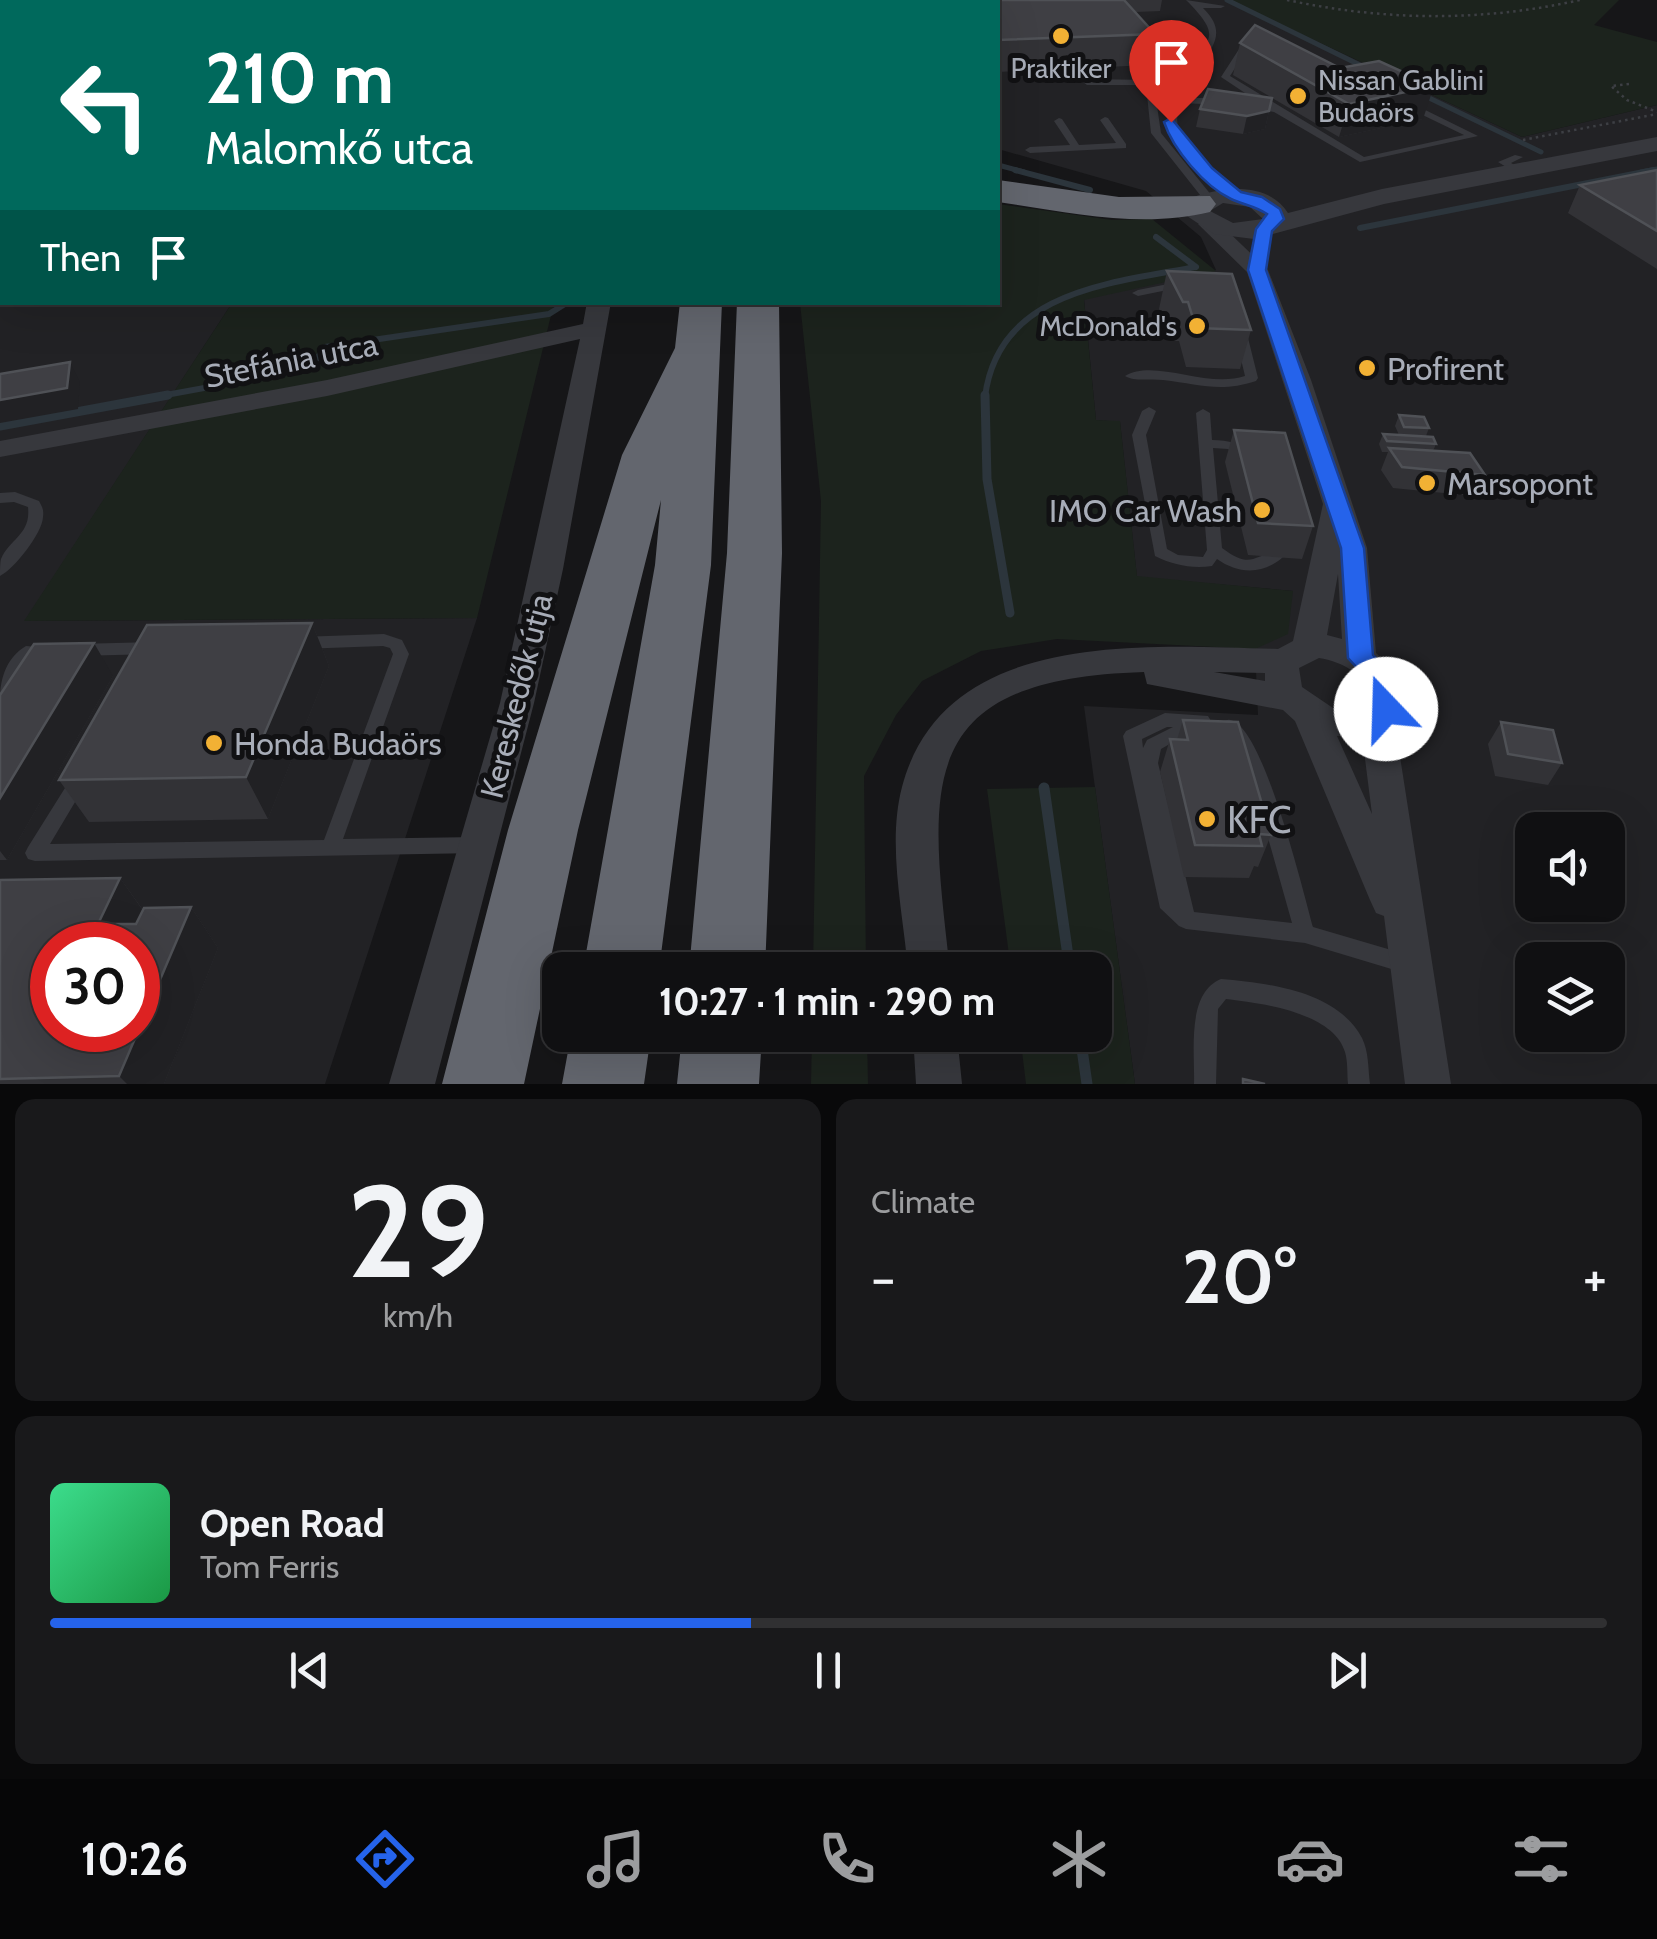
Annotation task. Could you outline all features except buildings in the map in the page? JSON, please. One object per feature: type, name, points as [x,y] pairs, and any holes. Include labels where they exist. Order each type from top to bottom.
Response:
[{"type":"highway","points":[[1000,191],[1120,208],[1205,208]]},
{"type":"highway","points":[[728,952],[744,756],[760,437],[758,305]]},
{"type":"highway","points":[[482,1084],[510,837],[647,454],[700,324]]},
{"type":"highway","points":[[624,952],[683,564],[700,324]]},
{"type":"highway","points":[[602,1084],[607,1052]]},
{"type":"highway","points":[[718,1084],[721,1052]]},
{"type":"street","points":[[1205,208],[1237,231],[1268,227],[1518,164],[1657,144]]},
{"type":"street","points":[[1205,208],[1246,198],[1382,197]]},
{"type":"street","points":[[1246,198],[1274,212],[1257,270]]},
{"type":"street","points":[[1205,208],[1257,270],[1338,502],[1352,548],[1360,658]]},
{"type":"street","name":"Stefánia utca","points":[[0,450],[327,388],[597,316]]},
{"type":"street","name":"Kereskedők útja","points":[[412,1084],[510,837],[548,569],[597,316]]},
{"type":"street","points":[[1338,502],[1296,654],[1280,672],[1300,706],[1407,951]]},
{"type":"street","points":[[928,952],[917,830],[920,784],[935,743],[956,715],[986,692],[1048,670],[1080,665],[1296,654],[1331,648],[1360,658],[1386,687],[1386,709],[1377,718],[1348,726],[1300,706],[1080,665]]},
{"type":"street","points":[[1377,718],[1428,1084]]},
{"type":"street","points":[[936,1052],[939,1084]]},
{"type":"lane","points":[[1193,2],[1220,6]]},
{"type":"lane","points":[[1193,2],[1215,34],[1213,46],[1188,73],[1185,94],[1171,113],[1177,139],[1246,198]]},
{"type":"lane","points":[[1256,39],[1247,43],[1225,77],[1363,160],[1473,136],[1388,94]]},
{"type":"lane","points":[[1151,88],[1201,58]]},
{"type":"lane","points":[[1185,94],[1087,82],[1151,88],[1277,110]]},
{"type":"lane","points":[[1151,88],[1156,133],[1205,208]]},
{"type":"lane","points":[[1030,150],[1123,146],[1105,120]]},
{"type":"lane","points":[[1059,121],[1076,148]]},
{"type":"lane","points":[[1138,293],[1200,284]]},
{"type":"lane","points":[[1131,376],[1156,372],[1215,388],[1252,378],[1234,315]]},
{"type":"lane","points":[[1149,410],[1139,435],[1160,552],[1175,560],[1207,562],[1216,550]]},
{"type":"lane","points":[[1203,413],[1216,550],[1229,562],[1244,567],[1261,566],[1275,557]]},
{"type":"lane","points":[[1205,444],[1242,450],[1251,463]]},
{"type":"lane","points":[[0,498],[15,497],[34,504],[38,512],[36,522],[0,571]]},
{"type":"lane","points":[[271,644],[384,640],[396,644],[401,654],[330,848]]},
{"type":"lane","points":[[0,692],[26,652],[168,648],[148,665]]},
{"type":"lane","points":[[1305,934],[1254,761],[1239,731],[1221,722],[1165,720],[1132,736],[1167,902],[1186,920],[1407,951]]},
{"type":"lane","points":[[86,768],[35,853],[330,848],[510,837]]},
{"type":"lane","points":[[1205,1084],[1207,1006],[1221,989],[1260,992],[1323,1012],[1354,1043],[1359,1084]]},
{"type":"path","points":[[1287,0],[1400,15],[1512,12],[1580,0]]},
{"type":"path","points":[[1629,84],[1611,86],[1627,100],[1657,113]]},
{"type":"path","points":[[1527,138],[1657,113]]},
{"type":"shaded area","points":[[1000,0],[1228,0],[1522,137],[1657,105],[1657,1084],[1135,1084],[1084,706],[1258,715],[1255,649],[1293,591],[1137,577],[1120,422],[1096,420],[1084,299],[1216,270],[1201,237],[1146,191],[1000,150]]},
{"type":"shaded area","points":[[1228,0],[1619,0],[1594,25],[1657,42],[1657,105],[1522,137]]},
{"type":"shaded area","points":[[1000,204],[1112,220],[1152,219],[1216,271],[1084,300],[1096,420],[1120,421],[1137,576],[1293,591],[1288,634],[1255,649],[1057,639],[981,651],[922,681],[896,715],[864,776],[866,952],[813,952],[821,501],[800,305],[1000,305]]},
{"type":"shaded area","points":[[0,305],[231,305],[25,621],[477,618],[325,1084],[0,1084]]},
{"type":"shaded area","points":[[231,305],[554,305],[477,618],[24,621]]},
{"type":"shaded area","points":[[1095,787],[1135,1084],[1026,1084],[1022,1052],[1112,1052],[1112,952],[1009,952],[987,789]]},
{"type":"shaded area","points":[[812,1052],[867,1052],[868,1084],[811,1084]]},
{"type":"waterway","points":[[1227,0],[1368,69]]},
{"type":"waterway","points":[[1423,95],[1541,152]]},
{"type":"waterway","points":[[1000,166],[1024,172]]},
{"type":"waterway","points":[[1641,172],[1657,169]]},
{"type":"waterway","points":[[1015,170],[1090,190]]},
{"type":"waterway","points":[[1360,228],[1654,170]]},
{"type":"waterway","points":[[985,397],[994,362],[1011,334],[1035,314],[1063,298],[1095,287],[1196,267],[1156,237]]},
{"type":"waterway","points":[[155,397],[297,371],[312,366],[325,347],[549,314],[563,305]]},
{"type":"waterway","points":[[0,426],[168,395]]},
{"type":"waterway","points":[[985,397],[987,479],[1010,613]]},
{"type":"waterway","points":[[1044,788],[1067,952]]},
{"type":"waterway","points":[[1082,1052],[1087,1084]]},
{"type":"place","name":"Praktiker","points":[[1061,36]]},
{"type":"place","name":"Nissan Gablini Budaörs","points":[[1298,96]]},
{"type":"place","name":"McDonald's","points":[[1197,326]]},
{"type":"place","name":"Profirent","points":[[1367,368]]},
{"type":"place","name":"Marsopont","points":[[1427,483]]},
{"type":"place","name":"IMO Car Wash","points":[[1262,510]]},
{"type":"place","name":"Honda Budaörs","points":[[214,743]]},
{"type":"place","name":"KFC","points":[[1207,819]]},
{"type":"route","points":[[1171,122],[1188,154],[1207,171],[1236,196],[1256,200],[1274,212],[1276,219],[1264,229],[1257,270],[1298,380],[1352,548],[1360,658],[1381,677],[1388,697],[1386,709]]}]
